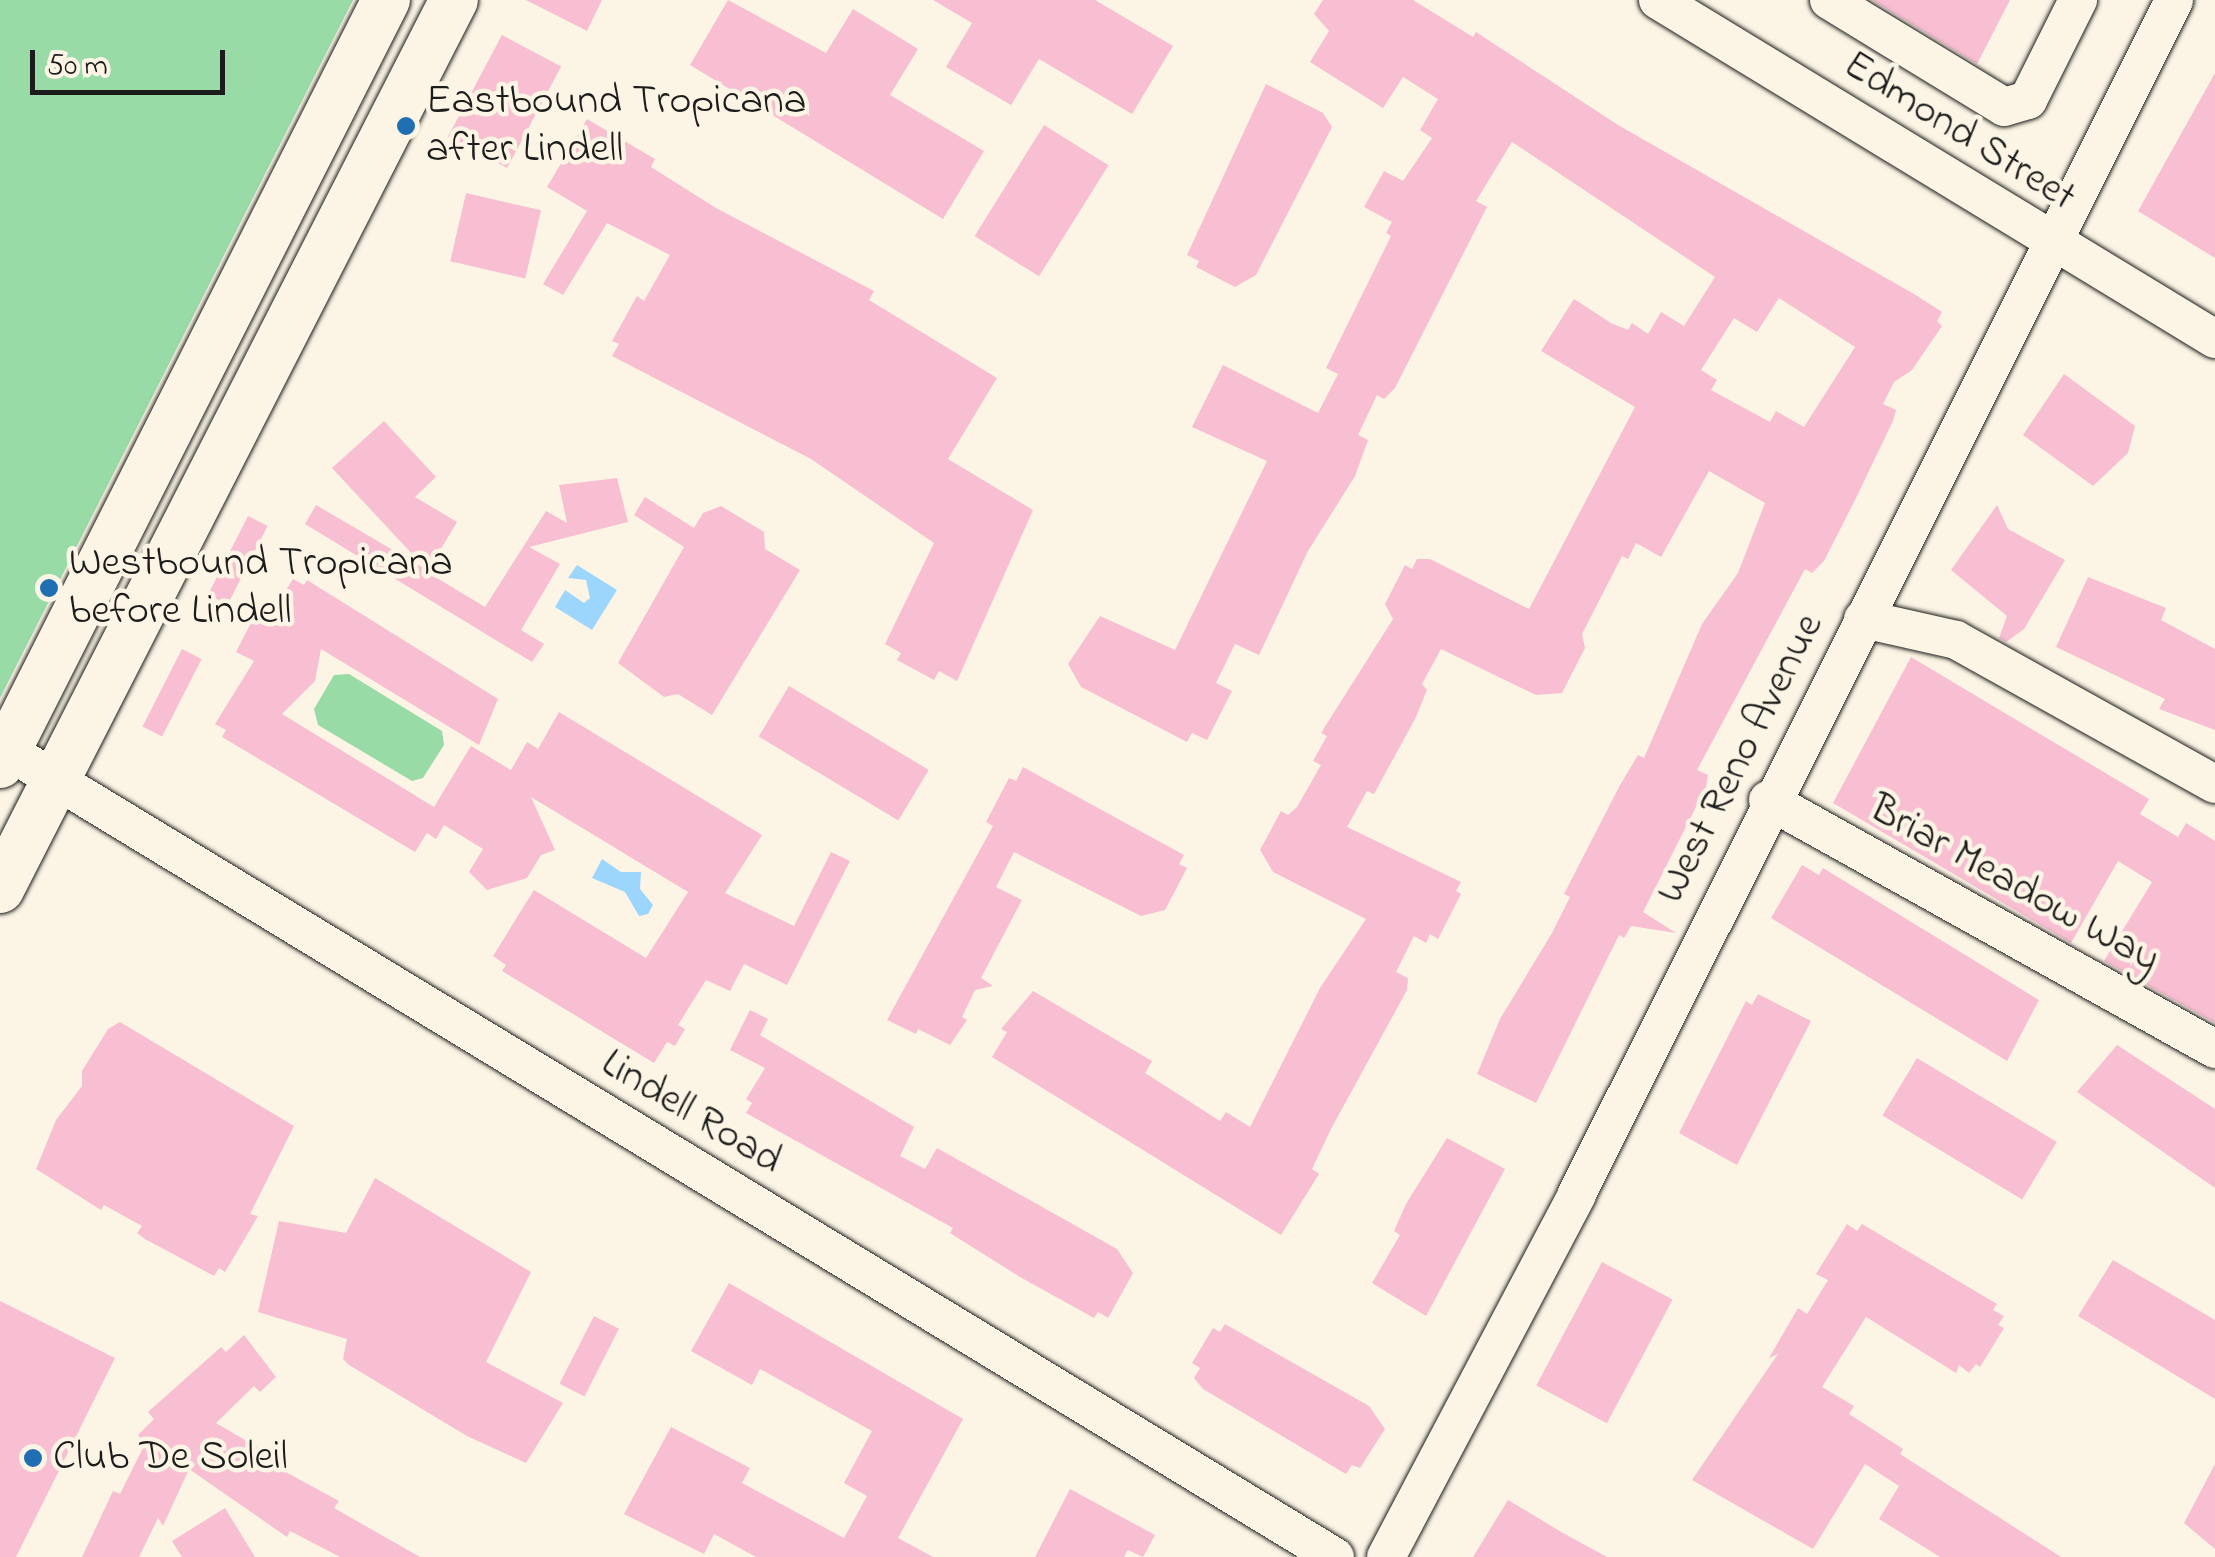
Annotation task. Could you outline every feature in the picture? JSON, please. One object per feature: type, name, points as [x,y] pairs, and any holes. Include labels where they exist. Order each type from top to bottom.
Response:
[{"type":"main road","points":[[2,753],[386,0]]},
{"type":"main road","points":[[0,888],[454,0]]},
{"type":"main road","points":[[265,242],[318,268]]},
{"type":"main road","points":[[244,284],[296,310]]},
{"type":"street","name":"Edmond Street","points":[[1658,0],[2215,339]]},
{"type":"street","points":[[1829,0],[2004,106],[2028,100],[2078,0]]},
{"type":"street","name":"West Reno Avenue","points":[[1386,1557],[1577,1194],[1768,800],[2174,0]]},
{"type":"street","points":[[1863,619],[1956,640],[2215,784]]},
{"type":"street","name":"Lindell Road","points":[[2,753],[56,780],[1335,1557]]},
{"type":"street","name":"Briar Meadow Way","points":[[1768,800],[2215,1049]]},
{"type":"green space","points":[[0,0],[353,0],[0,698]]},
{"type":"green space","points":[[349,674],[442,731],[444,745],[423,778],[412,781],[318,725],[314,709],[334,675]]},
{"type":"water","points":[[577,565],[617,590],[592,630],[555,607],[565,590],[584,603],[590,598],[586,580],[568,578]]},
{"type":"water","points":[[602,859],[621,872],[641,872],[640,889],[653,905],[648,914],[639,916],[625,892],[592,878]]},
{"type":"building","points":[[526,0],[602,0],[587,31]]},
{"type":"building","points":[[728,0],[826,53],[853,9],[918,49],[890,95],[984,151],[943,219],[690,65]]},
{"type":"building","points":[[933,0],[1095,0],[1173,46],[1132,114],[1039,59],[1011,105],[946,67],[972,23]]},
{"type":"building","points":[[1323,0],[1413,0],[1473,37],[1476,32],[1618,125],[1914,294],[1942,312],[1937,321],[1942,326],[1912,370],[1894,382],[1883,404],[1896,410],[1893,421],[1855,500],[1824,561],[1812,573],[1805,569],[1697,770],[1708,775],[1706,787],[1643,912],[1676,933],[1631,926],[1624,938],[1619,935],[1536,1103],[1477,1074],[1500,1019],[1570,897],[1564,894],[1620,785],[1638,755],[1644,758],[1702,624],[1738,573],[1765,503],[1709,471],[1661,557],[1636,543],[1628,559],[1622,556],[1582,634],[1585,648],[1562,693],[1536,695],[1441,649],[1422,684],[1427,690],[1415,719],[1374,794],[1367,791],[1347,827],[1461,882],[1456,891],[1461,894],[1438,939],[1430,934],[1426,943],[1414,936],[1396,972],[1408,978],[1407,990],[1331,1129],[1312,1169],[1319,1174],[1281,1235],[992,1057],[1007,1032],[1001,1029],[1033,991],[1152,1061],[1145,1073],[1220,1121],[1226,1112],[1250,1127],[1320,988],[1366,919],[1273,872],[1260,850],[1281,811],[1288,815],[1297,807],[1321,765],[1313,761],[1327,736],[1321,733],[1393,619],[1385,604],[1405,565],[1412,569],[1417,559],[1430,559],[1529,609],[1635,407],[1541,351],[1574,299],[1611,323],[1628,330],[1632,323],[1648,334],[1661,312],[1684,326],[1715,277],[1512,142],[1476,201],[1487,207],[1395,388],[1384,399],[1377,395],[1358,435],[1368,440],[1355,476],[1308,551],[1259,655],[1235,644],[1216,683],[1232,691],[1207,740],[1192,733],[1187,742],[1081,687],[1068,664],[1100,616],[1175,650],[1267,461],[1192,427],[1223,365],[1318,413],[1338,374],[1326,368],[1391,236],[1386,233],[1392,222],[1364,207],[1384,171],[1403,181],[1432,138],[1420,130],[1438,99],[1403,77],[1383,108],[1310,62],[1329,31],[1314,14]],"holes":[[[1779,298],[1855,347],[1804,427],[1776,411],[1770,422],[1711,390],[1717,380],[1701,370],[1734,318],[1757,332]]]},
{"type":"building","points":[[1872,0],[2010,0],[1977,64]]},
{"type":"building","points":[[502,35],[561,66],[507,168],[448,137]]},
{"type":"building","points":[[2215,73],[2215,258],[2138,211]]},
{"type":"building","points":[[1266,84],[1323,113],[1332,127],[1256,275],[1235,287],[1196,267],[1199,261],[1187,255]]},
{"type":"building","points":[[587,119],[655,159],[651,167],[716,208],[874,291],[869,300],[997,378],[948,459],[1033,510],[957,681],[939,671],[934,680],[897,660],[901,653],[885,644],[934,543],[811,459],[612,356],[619,344],[612,341],[637,296],[644,301],[670,255],[607,223],[563,295],[543,284],[587,211],[547,187]]},
{"type":"building","points":[[1044,125],[1108,165],[1039,276],[975,236]]},
{"type":"building","points":[[466,193],[541,210],[525,279],[450,261]]},
{"type":"building","points":[[2064,374],[2135,426],[2128,453],[2093,486],[2023,435]]},
{"type":"building","points":[[384,421],[436,477],[415,497],[457,522],[427,572],[485,607],[546,511],[567,523],[559,485],[617,478],[628,522],[529,547],[560,564],[521,630],[544,644],[532,662],[305,524],[316,505],[427,570],[332,468]]},
{"type":"building","points":[[645,497],[694,528],[703,513],[721,506],[764,532],[765,549],[800,570],[712,715],[678,694],[664,697],[618,663],[684,547],[634,515]]},
{"type":"building","points":[[1997,505],[2008,529],[2065,560],[2024,629],[2006,642],[1999,638],[2007,616],[1951,570]]},
{"type":"building","points":[[248,516],[268,526],[228,604],[208,594]]},
{"type":"building","points":[[2088,577],[2166,608],[2161,620],[2215,649],[2215,730],[2159,709],[2165,699],[2056,647]]},
{"type":"building","points":[[293,579],[304,585],[307,580],[498,699],[479,745],[321,649],[315,681],[282,714],[434,807],[471,746],[511,770],[527,742],[538,749],[559,712],[762,835],[725,893],[794,926],[831,852],[850,861],[787,985],[744,964],[730,991],[706,980],[678,1025],[685,1029],[675,1046],[667,1042],[654,1063],[502,971],[506,965],[493,956],[534,890],[646,958],[688,892],[531,797],[555,850],[541,855],[527,878],[487,890],[469,872],[483,849],[444,825],[436,839],[427,833],[415,852],[222,737],[226,730],[215,724],[254,661],[236,652],[256,613],[268,619]]},
{"type":"building","points":[[182,649],[202,659],[162,737],[143,727]]},
{"type":"building","points":[[1911,657],[2149,799],[2140,814],[2178,837],[2186,823],[2215,841],[2215,1023],[2104,961],[2152,882],[2118,861],[2071,943],[1833,803]]},
{"type":"building","points":[[789,686],[929,770],[898,821],[759,737]]},
{"type":"building","points":[[1023,767],[1184,855],[1179,864],[1187,868],[1165,910],[1141,916],[1014,852],[996,887],[1022,900],[981,978],[993,986],[975,990],[962,1017],[967,1020],[950,1045],[918,1029],[916,1034],[887,1020],[993,826],[986,822],[1009,778],[1016,781]]},
{"type":"building","points":[[1802,865],[1819,875],[1823,868],[2039,1000],[2007,1061],[1771,918]]},
{"type":"building","points":[[1758,994],[1811,1021],[1737,1165],[1679,1133],[1746,1001],[1752,1005]]},
{"type":"building","points":[[750,1010],[768,1019],[760,1035],[914,1127],[900,1156],[925,1169],[937,1148],[1117,1249],[1133,1273],[1108,1318],[1098,1312],[1094,1318],[1020,1277],[950,1233],[953,1228],[746,1113],[752,1103],[746,1099],[765,1068],[730,1050]]},
{"type":"building","points":[[120,1022],[294,1126],[250,1214],[258,1216],[225,1272],[219,1268],[214,1276],[145,1239],[137,1233],[142,1226],[104,1205],[101,1210],[36,1169],[56,1120],[82,1086],[82,1071],[108,1029]]},
{"type":"building","points":[[2117,1045],[2215,1109],[2215,1188],[2077,1092]]},
{"type":"building","points":[[1917,1058],[2057,1142],[2022,1199],[1882,1115]]},
{"type":"building","points":[[1447,1138],[1505,1169],[1426,1316],[1372,1283],[1400,1235],[1394,1231],[1406,1204]]},
{"type":"building","points":[[375,1178],[531,1272],[486,1362],[563,1403],[526,1463],[467,1436],[349,1365],[343,1359],[347,1339],[258,1312],[279,1221],[346,1233]]},
{"type":"building","points":[[1847,1224],[1857,1231],[1862,1224],[1997,1304],[1993,1310],[2004,1316],[1998,1325],[2004,1328],[1980,1367],[1976,1364],[1969,1373],[1959,1365],[1956,1373],[1866,1317],[1822,1387],[1854,1406],[1849,1414],[1903,1449],[1900,1454],[2061,1557],[1940,1557],[1879,1519],[1899,1486],[1865,1464],[1813,1549],[1692,1480],[1778,1354],[1769,1358],[1798,1308],[1807,1314],[1828,1280],[1816,1274]]},
{"type":"building","points":[[2113,1260],[2215,1320],[2215,1399],[2078,1316]]},
{"type":"building","points":[[1602,1262],[1673,1300],[1607,1423],[1536,1386]]},
{"type":"building","points":[[729,1283],[963,1419],[898,1538],[933,1557],[756,1557],[714,1534],[704,1554],[624,1514],[671,1427],[750,1468],[742,1483],[844,1538],[867,1496],[844,1483],[872,1431],[760,1369],[752,1385],[691,1351]]},
{"type":"building","name":"Club De Soleil","points":[[0,1301],[115,1358],[16,1557],[0,1557]]},
{"type":"building","points":[[594,1316],[619,1329],[584,1396],[559,1384]]},
{"type":"building","points":[[1225,1324],[1369,1406],[1385,1429],[1360,1468],[1352,1465],[1346,1474],[1203,1389],[1194,1378],[1200,1368],[1192,1363],[1213,1328],[1220,1332]]},
{"type":"building","points":[[244,1335],[276,1377],[260,1392],[254,1386],[216,1423],[262,1450],[258,1457],[339,1501],[334,1508],[420,1557],[340,1557],[290,1531],[287,1537],[189,1469],[163,1526],[158,1518],[139,1557],[82,1557],[113,1491],[120,1494],[145,1444],[138,1435],[154,1419],[148,1412],[221,1347],[226,1352]]},
{"type":"building","points":[[2215,1464],[2215,1549],[2184,1523]]},
{"type":"building","points":[[1070,1489],[1155,1535],[1143,1557],[1128,1550],[1124,1557],[1035,1557]]},
{"type":"building","points":[[1508,1500],[1563,1533],[1607,1557],[1473,1557]]},
{"type":"building","points":[[225,1508],[255,1557],[182,1557],[172,1541]]},
{"type":"place","name":"Eastbound Tropicana after Lindell","points":[[406,126]]},
{"type":"place","name":"Westbound Tropicana before Lindell","points":[[49,588]]},
{"type":"place","name":"Club De Soleil","points":[[33,1458]]}]
